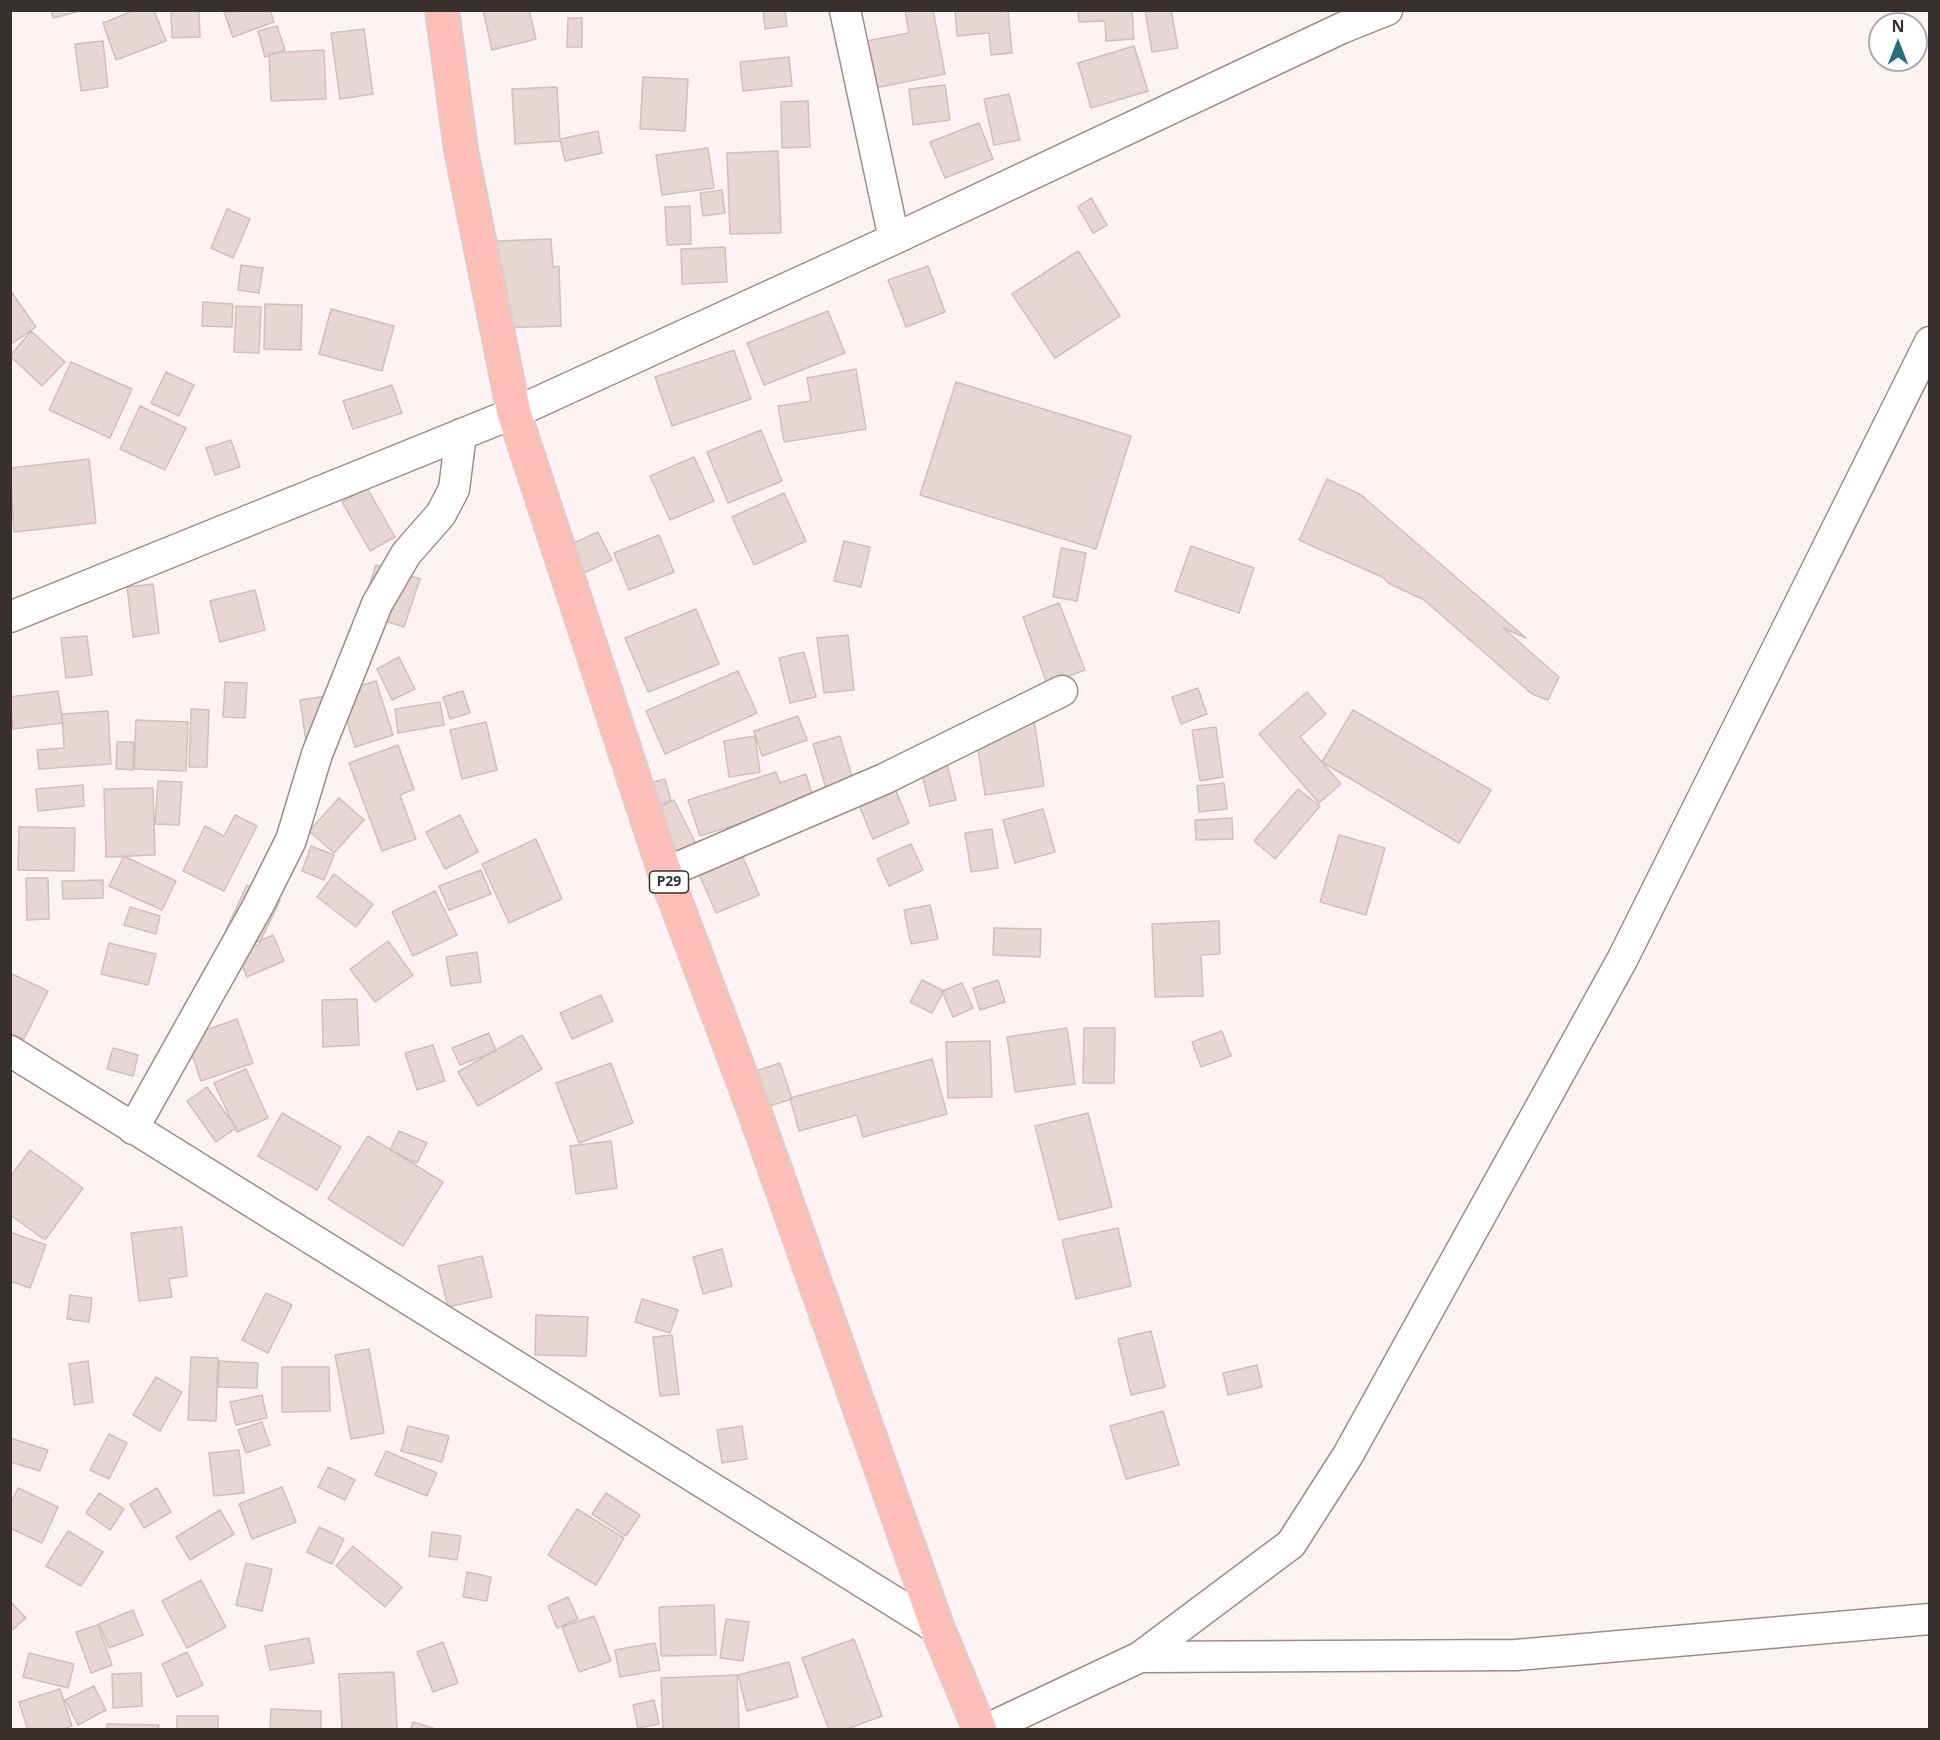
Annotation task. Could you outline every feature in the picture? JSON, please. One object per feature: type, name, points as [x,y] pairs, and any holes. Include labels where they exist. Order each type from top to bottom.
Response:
[{"type":"main road","name":"P29","points":[[442,10],[461,150],[514,412],[665,873],[754,1110],[938,1629],[980,1730]]},
{"type":"street","points":[[845,10],[894,239]]},
{"type":"street","points":[[10,617],[514,412],[894,239],[1340,19],[1387,10]]},
{"type":"street","points":[[985,1730],[1140,1657],[1291,1545],[1348,1455],[1622,960],[1929,342]]},
{"type":"street","points":[[133,1130],[258,906],[291,840],[317,754],[377,604],[406,554],[441,514],[454,489],[461,434]]},
{"type":"street","points":[[665,873],[884,779],[1062,691]]},
{"type":"street","points":[[10,1051],[133,1130],[938,1629]]},
{"type":"street","points":[[1140,1657],[1516,1655],[1929,1619]]},
{"type":"building","points":[[51,10],[85,10],[53,18]]},
{"type":"building","points":[[135,10],[154,10],[166,41],[116,60],[103,23]]},
{"type":"building","points":[[171,10],[199,10],[200,37],[172,38]]},
{"type":"building","points":[[270,10],[274,22],[233,37],[224,12]]},
{"type":"building","points":[[483,10],[529,10],[536,39],[492,50]]},
{"type":"building","points":[[763,10],[785,10],[787,26],[765,29]]},
{"type":"building","points":[[905,10],[933,10],[945,74],[875,88],[866,41],[909,33]]},
{"type":"building","points":[[955,10],[1008,10],[1012,53],[991,55],[989,33],[957,36]]},
{"type":"building","points":[[1078,10],[1132,10],[1134,39],[1106,41],[1105,21],[1079,22]]},
{"type":"building","points":[[1145,10],[1171,10],[1178,48],[1152,52]]},
{"type":"building","points":[[568,18],[582,18],[582,47],[567,47]]},
{"type":"building","points":[[277,26],[285,50],[265,57],[258,31]]},
{"type":"building","points":[[364,29],[373,94],[340,99],[331,33]]},
{"type":"building","points":[[103,41],[108,87],[81,91],[75,44]]},
{"type":"building","points":[[1134,46],[1148,91],[1091,108],[1078,63]]},
{"type":"building","points":[[324,50],[326,99],[271,101],[269,53]]},
{"type":"building","points":[[789,57],[792,86],[743,91],[740,62]]},
{"type":"building","points":[[643,77],[688,79],[685,131],[640,129]]},
{"type":"building","points":[[945,85],[950,120],[913,125],[909,89]]},
{"type":"building","points":[[557,87],[560,141],[515,144],[512,89]]},
{"type":"building","points":[[1009,94],[1020,140],[994,145],[984,99]]},
{"type":"building","points":[[808,101],[810,147],[782,148],[781,102]]},
{"type":"building","points":[[979,123],[993,159],[945,178],[930,142]]},
{"type":"building","points":[[598,131],[602,153],[565,161],[560,139]]},
{"type":"building","points":[[708,148],[714,188],[662,195],[656,155]]},
{"type":"building","points":[[778,151],[781,233],[730,234],[727,153]]},
{"type":"building","points":[[722,190],[725,213],[703,216],[700,193]]},
{"type":"building","points":[[1091,198],[1107,225],[1093,233],[1078,207]]},
{"type":"building","points":[[690,206],[691,244],[667,245],[665,207]]},
{"type":"building","points":[[227,209],[250,219],[233,258],[211,248]]},
{"type":"building","points":[[551,239],[553,267],[559,266],[561,326],[501,328],[497,241]]},
{"type":"building","points":[[725,247],[727,282],[682,284],[681,249]]},
{"type":"building","points":[[1078,251],[1120,316],[1055,358],[1012,294]]},
{"type":"building","points":[[241,265],[263,268],[259,293],[238,290]]},
{"type":"building","points":[[928,266],[945,312],[906,327],[888,280]]},
{"type":"building","points":[[10,290],[36,327],[10,345]]},
{"type":"building","points":[[203,302],[233,304],[232,327],[202,326]]},
{"type":"building","points":[[265,304],[302,305],[301,350],[264,349]]},
{"type":"building","points":[[236,306],[261,307],[259,353],[234,352]]},
{"type":"building","points":[[331,309],[394,326],[382,371],[319,354]]},
{"type":"building","points":[[828,311],[845,353],[764,385],[747,343]]},
{"type":"building","points":[[31,331],[65,362],[42,386],[10,356]]},
{"type":"building","points":[[734,350],[751,399],[672,426],[655,377]]},
{"type":"building","points":[[71,362],[132,389],[110,438],[49,410]]},
{"type":"building","points":[[856,369],[866,429],[784,442],[778,406],[811,401],[807,378]]},
{"type":"building","points":[[166,372],[194,385],[179,416],[151,403]]},
{"type":"building","points":[[956,382],[1131,436],[1096,549],[920,495]]},
{"type":"building","points":[[392,385],[402,413],[353,429],[343,401]]},
{"type":"building","points":[[140,406],[186,428],[165,470],[120,449]]},
{"type":"building","points":[[761,430],[782,481],[728,503],[707,452]]},
{"type":"building","points":[[231,440],[240,467],[215,475],[206,448]]},
{"type":"building","points":[[694,457],[714,501],[670,520],[650,476]]},
{"type":"building","points":[[89,459],[96,523],[14,532],[10,468]]},
{"type":"building","points":[[1327,479],[1361,495],[1526,638],[1503,628],[1559,677],[1548,700],[1532,694],[1424,600],[1390,584],[1382,577],[1299,540]]},
{"type":"building","points":[[367,488],[395,537],[370,551],[342,502]]},
{"type":"building","points":[[784,493],[806,541],[754,565],[732,517]]},
{"type":"building","points":[[598,532],[612,560],[569,580],[556,551]]},
{"type":"building","points":[[659,535],[674,572],[629,590],[614,553]]},
{"type":"building","points":[[844,541],[870,547],[861,587],[834,581]]},
{"type":"building","points":[[1191,546],[1254,568],[1239,613],[1175,591]]},
{"type":"building","points":[[1061,548],[1086,553],[1077,601],[1053,597]]},
{"type":"building","points":[[376,565],[420,579],[404,627],[360,613]]},
{"type":"building","points":[[153,584],[159,633],[133,637],[127,587]]},
{"type":"building","points":[[255,590],[265,630],[220,642],[210,601]]},
{"type":"building","points":[[1059,603],[1085,670],[1047,684],[1023,617]]},
{"type":"building","points":[[696,609],[719,664],[648,692],[625,638]]},
{"type":"building","points":[[848,635],[854,690],[824,693],[817,638]]},
{"type":"building","points":[[87,636],[92,675],[66,678],[61,638]]},
{"type":"building","points":[[804,652],[816,697],[790,703],[779,658]]},
{"type":"building","points":[[399,657],[415,689],[392,700],[377,669]]},
{"type":"building","points":[[738,671],[757,713],[665,754],[646,711]]},
{"type":"building","points":[[376,681],[393,735],[355,747],[338,692]]},
{"type":"building","points":[[225,682],[247,683],[245,718],[223,717]]},
{"type":"building","points":[[1198,688],[1207,714],[1181,724],[1172,697]]},
{"type":"building","points":[[58,691],[63,723],[13,729],[10,697]]},
{"type":"building","points":[[463,691],[470,713],[450,719],[443,697]]},
{"type":"building","points":[[1307,692],[1326,714],[1300,737],[1341,784],[1319,803],[1259,734]]},
{"type":"building","points":[[326,696],[308,756],[300,700]]},
{"type":"building","points":[[440,702],[444,725],[398,733],[395,709]]},
{"type":"building","points":[[191,709],[209,710],[207,767],[189,767]]},
{"type":"building","points":[[1353,710],[1491,790],[1459,843],[1322,762]]},
{"type":"building","points":[[108,711],[111,764],[39,769],[37,750],[64,748],[62,714]]},
{"type":"building","points":[[798,716],[807,740],[762,756],[754,731]]},
{"type":"building","points":[[136,720],[188,722],[186,771],[134,769]]},
{"type":"building","points":[[1034,720],[1044,786],[985,795],[975,730]]},
{"type":"building","points":[[486,722],[497,770],[462,779],[450,730]]},
{"type":"building","points":[[1216,727],[1223,777],[1200,781],[1192,730]]},
{"type":"building","points":[[755,736],[760,772],[729,777],[724,741]]},
{"type":"building","points":[[840,736],[853,780],[826,788],[813,744]]},
{"type":"building","points":[[117,742],[134,742],[133,770],[116,769]]},
{"type":"building","points":[[398,745],[414,789],[400,795],[416,839],[382,851],[349,763]]},
{"type":"building","points":[[947,764],[956,800],[930,806],[921,770]]},
{"type":"building","points":[[776,772],[780,783],[806,774],[814,800],[700,836],[688,800]]},
{"type":"building","points":[[665,779],[671,801],[645,808],[639,786]]},
{"type":"building","points":[[158,781],[182,782],[179,825],[155,824]]},
{"type":"building","points":[[1224,783],[1227,809],[1199,812],[1197,786]]},
{"type":"building","points":[[83,785],[84,806],[38,811],[36,789]]},
{"type":"building","points":[[153,788],[155,855],[106,857],[104,789]]},
{"type":"building","points":[[895,788],[909,823],[873,839],[858,803]]},
{"type":"building","points":[[1298,789],[1320,806],[1275,859],[1254,841]]},
{"type":"building","points":[[339,798],[364,820],[334,853],[309,831]]},
{"type":"building","points":[[674,800],[698,848],[675,859],[652,811]]},
{"type":"building","points":[[1043,809],[1055,852],[1015,863],[1003,820]]},
{"type":"building","points":[[235,815],[257,826],[224,891],[183,871],[205,826],[224,836]]},
{"type":"building","points":[[460,815],[478,852],[445,869],[426,832]]},
{"type":"building","points":[[1232,818],[1233,839],[1196,840],[1195,820]]},
{"type":"building","points":[[19,827],[75,828],[74,871],[18,870]]},
{"type":"building","points":[[992,829],[998,868],[971,872],[965,833]]},
{"type":"building","points":[[1339,835],[1385,848],[1366,915],[1320,902]]},
{"type":"building","points":[[536,839],[562,899],[509,923],[482,864]]},
{"type":"building","points":[[911,844],[923,870],[889,886],[877,859]]},
{"type":"building","points":[[311,846],[334,855],[324,880],[302,871]]},
{"type":"building","points":[[742,855],[759,895],[716,913],[699,874]]},
{"type":"building","points":[[124,856],[176,881],[162,910],[109,886]]},
{"type":"building","points":[[481,870],[491,894],[449,910],[439,886]]},
{"type":"building","points":[[334,874],[373,904],[356,927],[317,897]]},
{"type":"building","points":[[26,878],[48,878],[49,919],[27,920]]},
{"type":"building","points":[[103,880],[103,898],[63,899],[62,881]]},
{"type":"building","points":[[247,885],[280,901],[258,946],[226,930]]},
{"type":"building","points":[[435,891],[457,935],[413,956],[392,912]]},
{"type":"building","points":[[930,905],[938,939],[911,944],[904,910]]},
{"type":"building","points":[[130,907],[160,916],[156,934],[124,925]]},
{"type":"building","points":[[1219,921],[1220,954],[1201,955],[1203,996],[1155,997],[1152,924]]},
{"type":"building","points":[[994,928],[1041,929],[1040,957],[993,955]]},
{"type":"building","points":[[273,935],[284,961],[247,977],[236,951]]},
{"type":"building","points":[[388,941],[413,975],[375,1002],[350,969]]},
{"type":"building","points":[[109,943],[156,954],[148,985],[101,974]]},
{"type":"building","points":[[477,952],[481,982],[451,986],[446,957]]},
{"type":"building","points":[[10,973],[48,991],[24,1039],[10,1033]]},
{"type":"building","points":[[922,980],[944,991],[932,1013],[910,1002]]},
{"type":"building","points":[[998,980],[1005,1002],[980,1010],[973,988]]},
{"type":"building","points":[[962,983],[973,1008],[953,1017],[942,991]]},
{"type":"building","points":[[601,995],[613,1021],[572,1039],[560,1013]]},
{"type":"building","points":[[357,999],[359,1045],[323,1047],[322,1000]]},
{"type":"building","points":[[237,1019],[253,1063],[201,1081],[186,1037]]},
{"type":"building","points":[[1067,1028],[1075,1084],[1015,1092],[1007,1037]]},
{"type":"building","points":[[1084,1028],[1115,1028],[1114,1083],[1083,1083]]},
{"type":"building","points":[[1222,1031],[1231,1056],[1201,1067],[1192,1042]]},
{"type":"building","points":[[489,1033],[496,1051],[460,1065],[452,1048]]},
{"type":"building","points":[[522,1035],[542,1069],[478,1106],[458,1072]]},
{"type":"building","points":[[990,1041],[992,1097],[948,1098],[946,1042]]},
{"type":"building","points":[[433,1045],[445,1081],[417,1090],[405,1053]]},
{"type":"building","points":[[113,1048],[138,1055],[133,1076],[107,1069]]},
{"type":"building","points":[[932,1059],[947,1114],[863,1137],[857,1115],[799,1131],[790,1098]]},
{"type":"building","points":[[611,1063],[633,1123],[579,1143],[556,1083]]},
{"type":"building","points":[[780,1063],[792,1099],[760,1109],[747,1074]]},
{"type":"building","points":[[246,1069],[268,1118],[237,1132],[214,1083]]},
{"type":"building","points":[[207,1087],[236,1128],[216,1142],[187,1101]]},
{"type":"building","points":[[282,1113],[341,1147],[317,1190],[258,1156]]},
{"type":"building","points":[[1088,1113],[1112,1207],[1059,1220],[1035,1126]]},
{"type":"building","points":[[399,1131],[427,1143],[417,1163],[390,1150]]},
{"type":"building","points":[[368,1136],[443,1182],[403,1246],[328,1199]]},
{"type":"building","points":[[611,1141],[617,1188],[576,1194],[570,1146]]},
{"type":"building","points":[[30,1150],[83,1188],[45,1240],[10,1215],[10,1177]]},
{"type":"building","points":[[182,1227],[187,1276],[169,1279],[172,1297],[139,1301],[131,1233]]},
{"type":"building","points":[[1118,1228],[1131,1286],[1076,1299],[1062,1240]]},
{"type":"building","points":[[10,1232],[46,1245],[30,1288],[10,1281]]},
{"type":"building","points":[[722,1249],[732,1286],[703,1294],[693,1257]]},
{"type":"building","points":[[482,1256],[492,1297],[448,1307],[438,1266]]},
{"type":"building","points":[[266,1293],[292,1305],[268,1353],[242,1340]]},
{"type":"building","points":[[70,1295],[92,1298],[89,1322],[67,1319]]},
{"type":"building","points":[[642,1299],[678,1310],[670,1333],[635,1322]]},
{"type":"building","points":[[536,1315],[588,1317],[586,1356],[535,1355]]},
{"type":"building","points":[[1151,1331],[1165,1387],[1131,1395],[1118,1339]]},
{"type":"building","points":[[672,1335],[679,1394],[660,1396],[653,1337]]},
{"type":"building","points":[[369,1349],[384,1433],[351,1439],[335,1355]]},
{"type":"building","points":[[191,1357],[218,1358],[216,1421],[188,1420]]},
{"type":"building","points":[[88,1361],[93,1402],[74,1405],[69,1364]]},
{"type":"building","points":[[219,1361],[258,1363],[257,1388],[218,1387]]},
{"type":"building","points":[[1257,1365],[1262,1387],[1228,1395],[1223,1373]]},
{"type":"building","points":[[282,1367],[329,1367],[330,1411],[282,1412]]},
{"type":"building","points":[[156,1377],[182,1392],[160,1431],[133,1415]]},
{"type":"building","points":[[262,1395],[267,1418],[236,1425],[230,1402]]},
{"type":"building","points":[[1163,1411],[1179,1465],[1126,1479],[1110,1426]]},
{"type":"building","points":[[262,1422],[270,1445],[246,1453],[238,1430]]},
{"type":"building","points":[[408,1426],[449,1436],[442,1462],[401,1451]]},
{"type":"building","points":[[742,1426],[747,1459],[722,1463],[717,1430]]},
{"type":"building","points":[[109,1434],[127,1443],[109,1479],[90,1470]]},
{"type":"building","points":[[10,1438],[48,1450],[40,1471],[10,1462]]},
{"type":"building","points":[[239,1450],[244,1493],[214,1496],[209,1453]]},
{"type":"building","points":[[386,1451],[437,1473],[427,1496],[375,1475]]},
{"type":"building","points":[[328,1467],[355,1480],[345,1500],[318,1487]]},
{"type":"building","points":[[282,1487],[296,1522],[252,1539],[239,1504]]},
{"type":"building","points":[[18,1488],[58,1507],[42,1543],[10,1528],[10,1505]]},
{"type":"building","points":[[157,1488],[171,1512],[144,1528],[130,1504]]},
{"type":"building","points":[[99,1493],[124,1509],[110,1530],[86,1513]]},
{"type":"building","points":[[606,1493],[640,1515],[626,1536],[592,1514]]},
{"type":"building","points":[[577,1509],[624,1538],[596,1585],[548,1555]]},
{"type":"building","points":[[220,1510],[234,1534],[190,1560],[176,1537]]},
{"type":"building","points":[[319,1527],[344,1539],[332,1564],[307,1552]]},
{"type":"building","points":[[68,1531],[103,1552],[81,1586],[46,1566]]},
{"type":"building","points":[[432,1532],[461,1536],[457,1560],[429,1556]]},
{"type":"building","points":[[353,1546],[402,1587],[385,1607],[336,1566]]},
{"type":"building","points":[[246,1563],[272,1569],[262,1611],[236,1605]]},
{"type":"building","points":[[467,1572],[491,1577],[487,1601],[463,1597]]},
{"type":"building","points":[[201,1580],[226,1627],[187,1648],[162,1601]]},
{"type":"building","points":[[568,1597],[578,1619],[557,1628],[548,1606]]},
{"type":"building","points":[[10,1601],[26,1618],[10,1632]]},
{"type":"building","points":[[714,1605],[716,1655],[661,1656],[659,1607]]},
{"type":"building","points":[[133,1610],[143,1635],[109,1648],[99,1624]]},
{"type":"building","points":[[594,1616],[611,1661],[579,1672],[562,1627]]},
{"type":"building","points":[[726,1619],[749,1622],[743,1661],[720,1658]]},
{"type":"building","points":[[98,1625],[112,1665],[91,1673],[76,1632]]},
{"type":"building","points":[[309,1638],[314,1663],[270,1670],[265,1646]]},
{"type":"building","points":[[854,1639],[882,1716],[844,1730],[829,1730],[802,1658]]},
{"type":"building","points":[[443,1642],[458,1683],[433,1692],[417,1652]]},
{"type":"building","points":[[655,1643],[660,1670],[620,1677],[615,1650]]},
{"type":"building","points":[[187,1652],[203,1685],[177,1697],[162,1664]]},
{"type":"building","points":[[29,1653],[74,1664],[68,1688],[23,1677]]},
{"type":"building","points":[[789,1662],[798,1697],[747,1711],[738,1675]]},
{"type":"building","points":[[394,1672],[397,1730],[342,1730],[339,1674]]},
{"type":"building","points":[[141,1673],[142,1706],[113,1708],[112,1674]]},
{"type":"building","points":[[737,1675],[739,1730],[663,1730],[661,1678]]},
{"type":"building","points":[[94,1686],[106,1710],[78,1725],[65,1700]]},
{"type":"building","points":[[60,1689],[72,1726],[60,1730],[28,1730],[19,1702]]},
{"type":"building","points":[[654,1700],[659,1724],[638,1728],[633,1705]]},
{"type":"building","points":[[271,1709],[321,1711],[321,1730],[270,1730]]},
{"type":"building","points":[[177,1716],[218,1716],[218,1730],[177,1730]]},
{"type":"building","points":[[413,1722],[439,1730],[410,1730]]},
{"type":"building","points":[[107,1724],[159,1725],[158,1730],[107,1730]]}]
